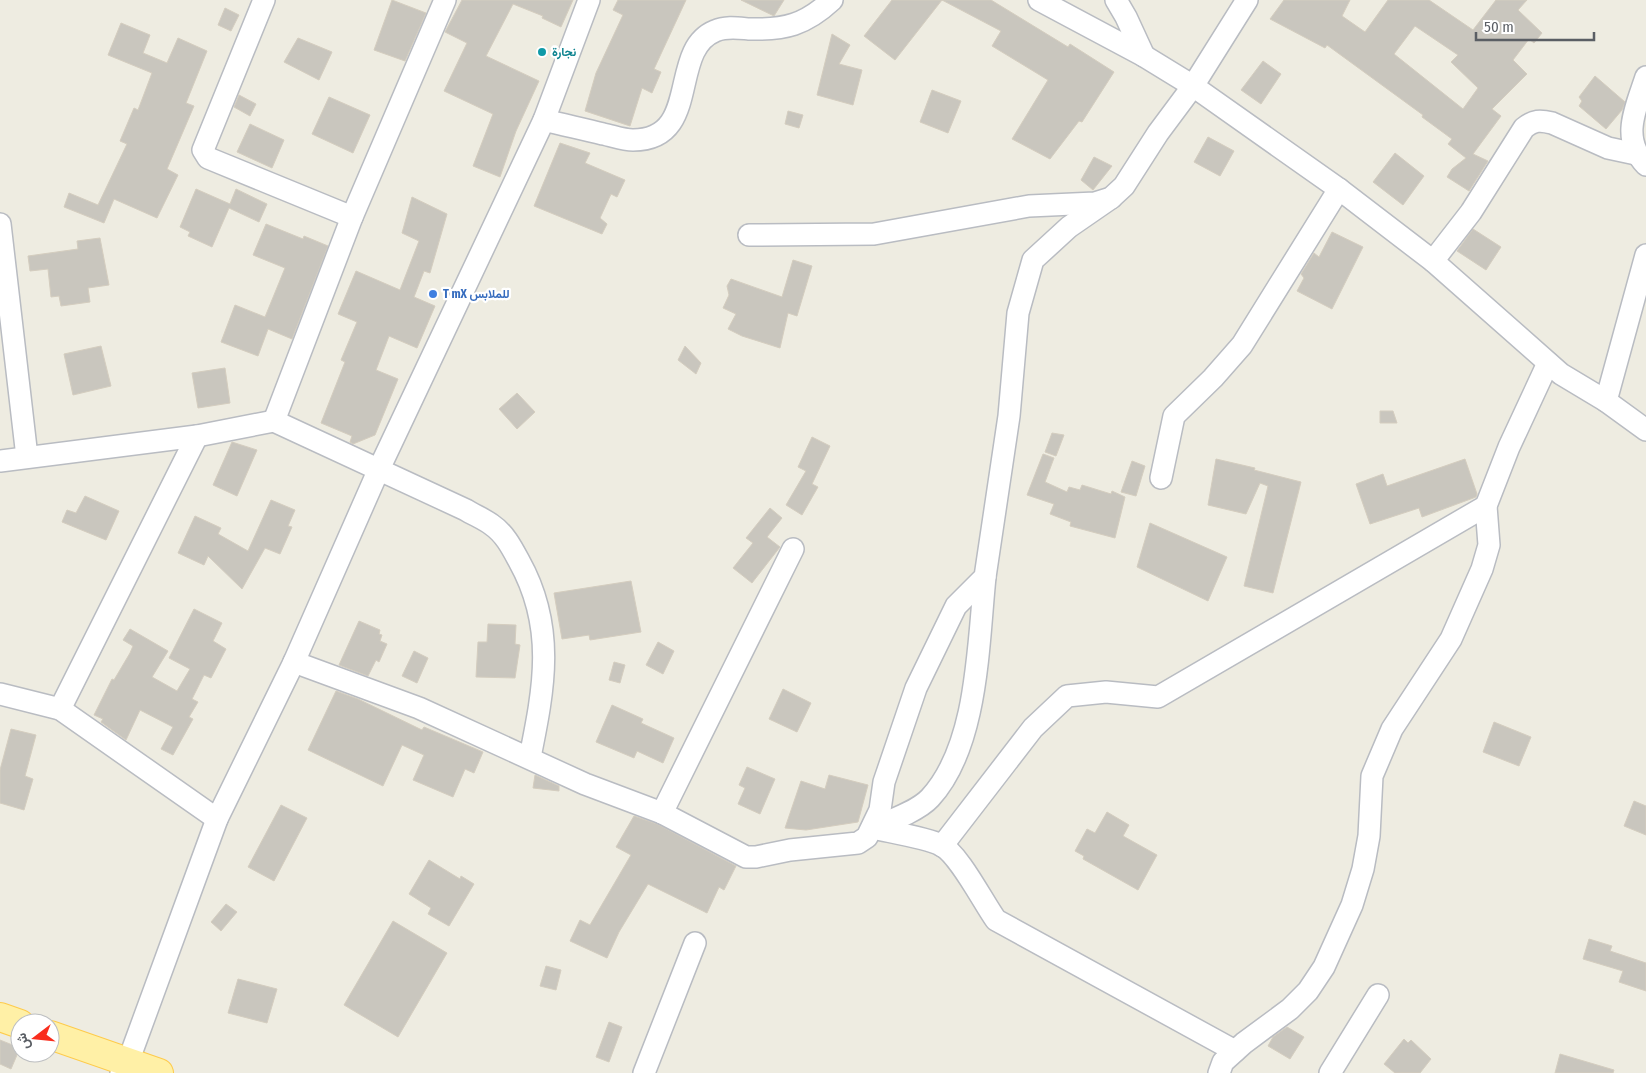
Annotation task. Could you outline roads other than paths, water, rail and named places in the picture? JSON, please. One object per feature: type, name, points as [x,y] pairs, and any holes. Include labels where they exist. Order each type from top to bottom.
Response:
[{"type":"main road","points":[[60,1039],[124,1067],[159,1073]]},
{"type":"street","points":[[264,0],[203,150],[204,154],[208,158],[352,217]]},
{"type":"street","points":[[274,421],[352,217],[445,0]]},
{"type":"street","points":[[124,1067],[217,818],[294,662],[379,469],[544,120],[589,0]]},
{"type":"street","points":[[544,120],[631,140],[650,139],[664,130],[678,110],[692,58],[703,39],[715,31],[730,28],[782,29],[804,22],[832,0]]},
{"type":"street","points":[[1039,0],[1144,56],[1193,86],[1339,189],[1433,261],[1548,363],[1646,430]]},
{"type":"street","points":[[1116,0],[1144,56]]},
{"type":"street","points":[[873,828],[900,816],[930,799],[957,758],[970,709],[985,577],[1009,416],[1018,313],[1033,260],[1069,227],[1112,198],[1124,186],[1158,133],[1193,86],[1248,0]]},
{"type":"street","points":[[1641,159],[1632,138],[1632,120],[1646,77]]},
{"type":"street","points":[[1433,261],[1471,212],[1524,128],[1532,121],[1552,124],[1608,148],[1641,159]]},
{"type":"street","points":[[1161,478],[1174,416],[1213,378],[1242,345],[1339,189]]},
{"type":"street","points":[[749,235],[874,234],[1028,206],[1095,203],[1112,198]]},
{"type":"street","points":[[0,224],[27,457]]},
{"type":"street","points":[[1606,401],[1646,255]]},
{"type":"street","points":[[1219,1073],[1223,1062],[1234,1051],[1290,1009],[1308,991],[1324,967],[1352,905],[1363,869],[1368,836],[1372,776],[1392,729],[1451,639],[1482,569],[1489,545],[1486,506],[1509,447],[1548,363]]},
{"type":"street","points":[[0,461],[196,436],[274,421],[466,510],[493,526],[509,542],[537,601],[544,640],[543,693],[530,757]]},
{"type":"street","points":[[60,709],[196,436]]},
{"type":"street","points":[[942,846],[1033,728],[1067,696],[1106,692],[1158,696],[1486,506]]},
{"type":"street","points":[[662,813],[793,549]]},
{"type":"street","points":[[294,662],[419,708],[530,757],[585,784],[662,813],[746,857],[756,857],[790,850],[851,844],[867,837],[873,828],[880,810],[884,782],[916,688],[956,606],[985,577]]},
{"type":"street","points":[[0,694],[60,709],[217,818]]},
{"type":"street","points":[[873,828],[942,846],[967,873],[981,900],[996,920],[1234,1051]]},
{"type":"street","points":[[644,1073],[695,943]]},
{"type":"street","points":[[1330,1073],[1378,995]]},
{"type":"place","name":"نجارة","points":[[542,52]]},
{"type":"place","name":"T mX للملابس","points":[[433,294]]}]
